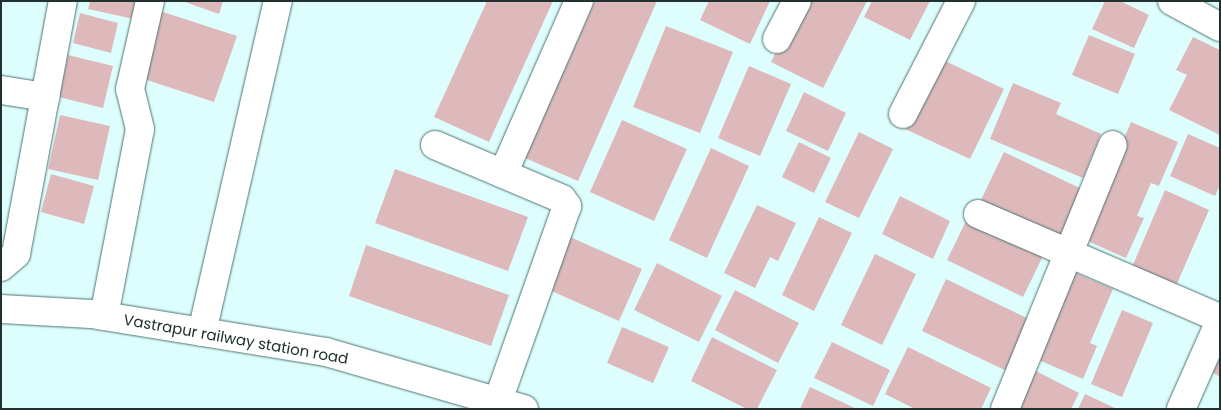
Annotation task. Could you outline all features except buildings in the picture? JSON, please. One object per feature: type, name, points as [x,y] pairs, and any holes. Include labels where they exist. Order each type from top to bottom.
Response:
[{"type":"street","points":[[1,267],[16,254],[63,1]]},
{"type":"street","points":[[104,316],[140,129],[130,89],[150,1]]},
{"type":"street","points":[[202,332],[278,1]]},
{"type":"street","points":[[503,174],[579,1]]},
{"type":"street","points":[[777,39],[797,1]]},
{"type":"street","points":[[903,114],[961,1]]},
{"type":"street","points":[[1172,1],[1220,27]]},
{"type":"street","points":[[1,90],[45,98]]},
{"type":"street","points":[[435,145],[562,199],[567,206],[498,401]]},
{"type":"street","points":[[1005,409],[1113,145]]},
{"type":"street","points":[[978,214],[1220,320],[1181,409]]},
{"type":"street","name":"Vastrapur railway station road","points":[[1,309],[104,316],[326,352],[524,409]]}]
